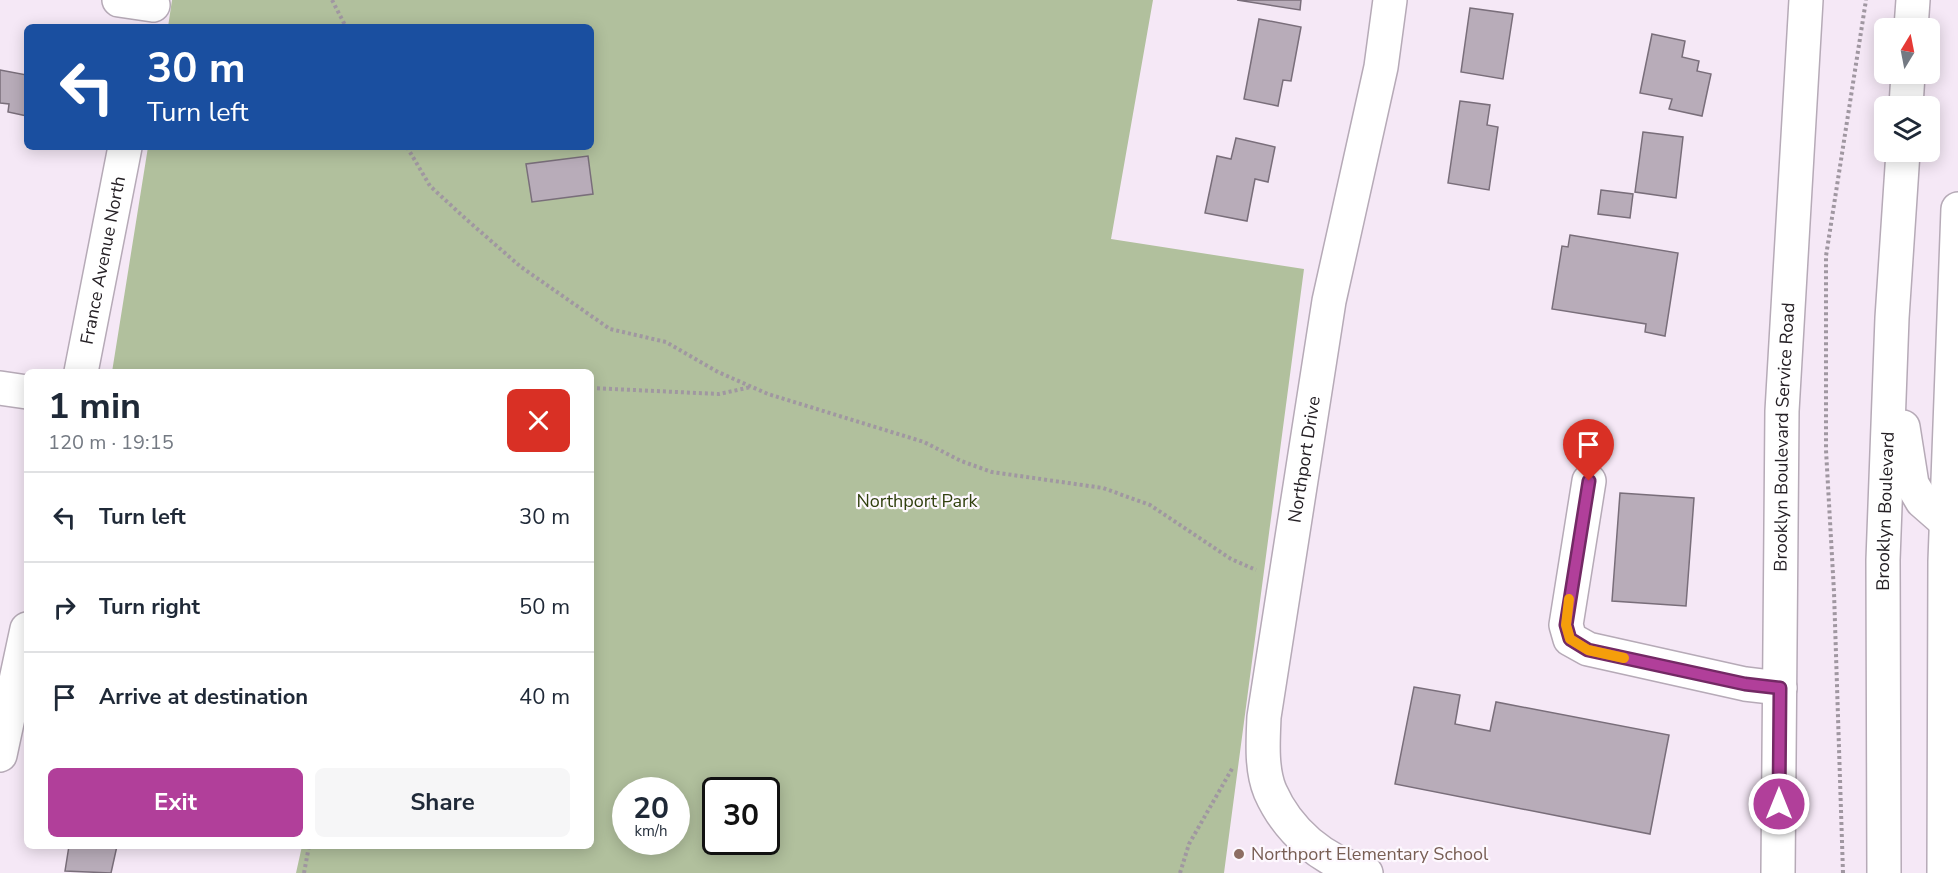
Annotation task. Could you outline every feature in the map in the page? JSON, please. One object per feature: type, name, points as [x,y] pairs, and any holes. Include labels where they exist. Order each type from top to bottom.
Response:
[{"type":"street","points":[[119,0],[152,11]]},
{"type":"street","name":"Northport Drive","points":[[1366,873],[1347,868],[1313,848],[1288,821],[1269,790],[1263,753],[1264,717],[1329,301],[1381,67],[1390,0]]},
{"type":"street","name":"Brooklyn Boulevard Service Road","points":[[1778,873],[1782,411],[1806,0]]},
{"type":"street","points":[[1912,18],[1913,0]]},
{"type":"street","name":"France Avenue North","points":[[82,369],[124,150]]},
{"type":"street","name":"Brooklyn Boulevard","points":[[1884,873],[1883,560],[1892,318],[1902,162]]},
{"type":"street","points":[[1944,873],[1958,209]]},
{"type":"street","points":[[1892,318],[1906,450],[1912,484],[1922,501],[1952,522]]},
{"type":"street","points":[[0,388],[24,392]]},
{"type":"street","points":[[1589,481],[1566,625],[1570,639],[1588,650],[1745,684],[1780,688]]},
{"type":"street","points":[[0,755],[24,645]]},
{"type":"path","points":[[332,0],[344,24]]},
{"type":"path","points":[[1843,873],[1834,592],[1826,450],[1826,256],[1866,0]]},
{"type":"path","points":[[409,150],[430,186],[522,267],[610,329],[666,342],[718,372],[751,386],[924,442],[961,461],[992,472],[1112,491],[1150,505],[1231,559],[1258,571],[1286,574]]},
{"type":"path","points":[[594,388],[719,394],[751,386]]},
{"type":"path","points":[[1180,873],[1194,834],[1237,760]]},
{"type":"path","points":[[304,873],[308,849]]},
{"type":"green space","name":"Northport Park","points":[[172,0],[1153,0],[1111,239],[1304,269],[1224,873],[296,873],[301,849],[594,849],[594,369],[112,369],[148,150],[594,150],[594,24],[168,24]]},
{"type":"building","points":[[1237,0],[1301,0],[1300,10]]},
{"type":"building","points":[[1470,8],[1513,14],[1503,79],[1461,72]]},
{"type":"building","points":[[1259,19],[1301,27],[1291,81],[1283,80],[1278,106],[1244,99]]},
{"type":"building","points":[[1652,34],[1685,41],[1682,57],[1699,61],[1697,71],[1711,74],[1702,116],[1669,109],[1672,99],[1640,93]]},
{"type":"building","points":[[0,70],[24,74],[24,115],[8,112],[9,104],[0,103]]},
{"type":"building","points":[[1460,101],[1490,105],[1487,125],[1498,127],[1489,190],[1448,183]]},
{"type":"building","points":[[1643,132],[1683,137],[1676,198],[1635,192]]},
{"type":"building","points":[[1236,138],[1275,147],[1268,182],[1255,179],[1247,221],[1205,213],[1217,156],[1231,159]]},
{"type":"building","points":[[588,156],[593,194],[532,202],[526,164]]},
{"type":"building","points":[[1601,190],[1633,194],[1630,218],[1598,214]]},
{"type":"building","points":[[1570,235],[1678,253],[1665,336],[1645,332],[1646,324],[1552,309],[1562,246],[1568,247]]},
{"type":"building","points":[[1620,493],[1694,498],[1686,606],[1612,601]]},
{"type":"building","points":[[1414,687],[1460,695],[1455,724],[1490,731],[1496,702],[1669,735],[1650,834],[1395,784]]},
{"type":"building","points":[[69,849],[116,849],[111,873],[65,871]]},
{"type":"slow traffic","points":[[1569,599],[1566,625],[1570,639],[1588,650],[1624,658]]},
{"type":"place","name":"Northport Elementary School","points":[[1239,854]]},
{"type":"route","points":[[1589,481],[1570,588],[1566,625],[1570,639],[1588,650],[1745,684],[1780,688],[1779,804]]}]
